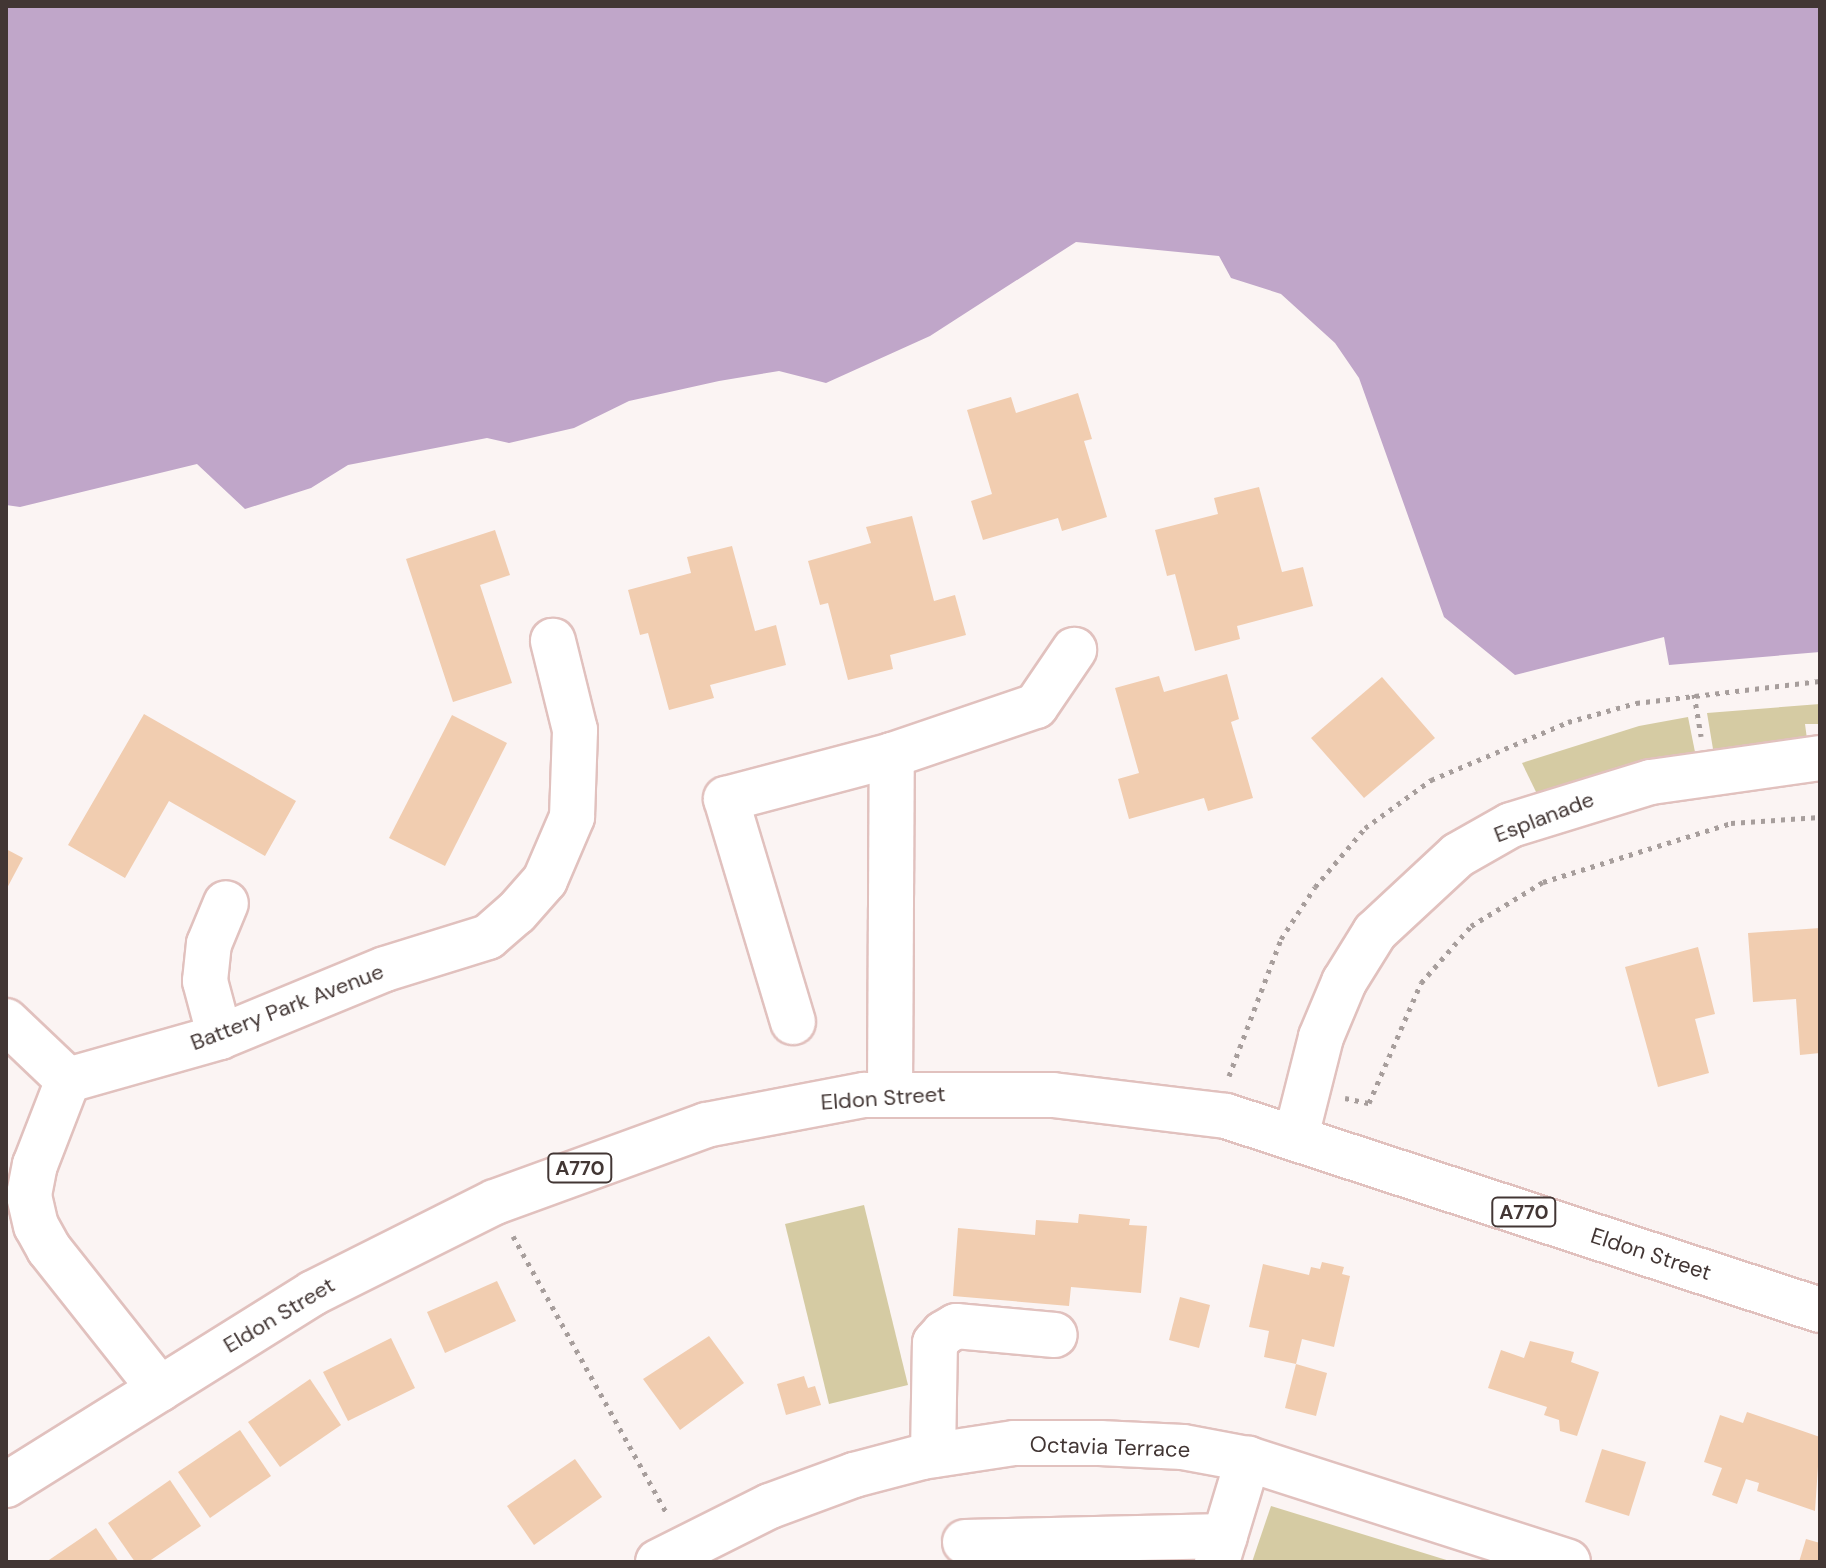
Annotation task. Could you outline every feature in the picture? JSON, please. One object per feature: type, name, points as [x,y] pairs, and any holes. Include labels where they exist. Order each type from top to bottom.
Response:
[{"type":"street","name":"Battery Park Avenue","points":[[68,1080],[220,1037],[385,969],[488,937],[545,880],[572,817],[577,774],[575,730],[553,641]]},
{"type":"street","points":[[793,1022],[726,799],[892,755],[1036,706],[1074,650]]},
{"type":"street","points":[[890,1093],[892,755]]},
{"type":"street","name":"Esplanade","points":[[1296,1136],[1338,995],[1375,932],[1458,855],[1511,825],[1637,786],[1708,771],[1820,758]]},
{"type":"street","points":[[220,1037],[205,981],[209,944],[226,903]]},
{"type":"street","points":[[6,1021],[68,1080],[35,1165],[29,1195],[36,1226],[160,1389]]},
{"type":"street","name":"Eldon Street","points":[[6,1485],[313,1293],[420,1237],[551,1178],[706,1125],[787,1107],[890,1093],[1115,1101],[1226,1116],[1296,1136],[1820,1310]]},
{"type":"street","points":[[933,1455],[935,1343],[944,1333],[956,1326],[1055,1335]]},
{"type":"street","name":"Octavia Terrace","points":[[672,1554],[798,1495],[933,1455],[1014,1443],[1100,1443],[1183,1447],[1248,1459],[1568,1562]]},
{"type":"street","points":[[965,1542],[1221,1549],[1248,1459]]},
{"type":"path","points":[[1308,1090],[1369,1103],[1421,983],[1471,926],[1543,882],[1731,823],[1820,817]]},
{"type":"path","points":[[1227,1079],[1241,1081]]},
{"type":"path","points":[[521,1251],[672,1554]]},
{"type":"shaded area","points":[[6,6],[1820,6],[1820,652],[1669,665],[1664,637],[1515,675],[1444,617],[1359,378],[1335,343],[1281,294],[1231,278],[1219,256],[1076,242],[930,336],[826,383],[779,371],[719,381],[629,401],[574,428],[509,443],[487,438],[348,465],[311,488],[245,509],[197,464],[20,507],[6,505]]},
{"type":"shaded area","points":[[1820,704],[1820,724],[1805,724],[1807,739],[1713,749],[1707,713]]},
{"type":"shaded area","points":[[1688,717],[1695,752],[1538,796],[1522,763],[1639,726]]},
{"type":"shaded area","points":[[864,1205],[908,1385],[829,1404],[785,1224]]},
{"type":"shaded area","points":[[1271,1506],[1453,1562],[1252,1562]]},
{"type":"building","points":[[1078,393],[1092,439],[1084,441],[1107,517],[1062,531],[1058,518],[983,540],[971,501],[992,494],[967,410],[1011,397],[1016,413]]},
{"type":"building","points":[[1259,487],[1282,572],[1303,567],[1313,606],[1237,626],[1240,639],[1195,651],[1175,574],[1167,576],[1155,530],[1218,514],[1214,498]]},
{"type":"building","points":[[912,516],[934,601],[955,595],[966,635],[890,655],[893,669],[848,680],[828,603],[820,605],[808,561],[871,543],[866,527]]},
{"type":"building","points":[[495,530],[510,575],[480,585],[512,683],[453,702],[406,559]]},
{"type":"building","points":[[732,546],[755,631],[776,625],[786,665],[710,685],[714,698],[669,710],[648,633],[640,635],[628,590],[691,573],[687,557]]},
{"type":"building","points":[[1227,674],[1239,719],[1231,722],[1253,798],[1208,811],[1204,798],[1129,819],[1118,779],[1139,773],[1115,688],[1159,676],[1164,692]]},
{"type":"building","points":[[1382,677],[1435,738],[1364,798],[1311,738]]},
{"type":"building","points":[[144,714],[296,801],[265,856],[169,801],[125,878],[68,845]]},
{"type":"building","points":[[452,715],[507,743],[445,866],[389,838]]},
{"type":"building","points":[[6,849],[23,858],[6,890]]},
{"type":"building","points":[[1820,928],[1820,1053],[1800,1055],[1796,999],[1753,1002],[1748,933]]},
{"type":"building","points":[[1698,947],[1715,1014],[1695,1019],[1709,1073],[1658,1087],[1625,967]]},
{"type":"building","points":[[1079,1214],[1130,1219],[1129,1225],[1147,1226],[1141,1293],[1071,1287],[1069,1306],[953,1296],[958,1228],[1035,1235],[1036,1220],[1078,1223]]},
{"type":"building","points":[[1322,1262],[1344,1267],[1342,1274],[1350,1276],[1334,1347],[1302,1339],[1296,1364],[1264,1357],[1269,1331],[1249,1327],[1263,1264],[1309,1275],[1311,1267],[1320,1269]]},
{"type":"building","points":[[497,1281],[516,1321],[445,1353],[427,1312]]},
{"type":"building","points":[[1180,1297],[1210,1305],[1199,1348],[1169,1340]]},
{"type":"building","points":[[709,1336],[744,1383],[680,1430],[643,1379]]},
{"type":"building","points":[[391,1338],[415,1388],[348,1421],[323,1372]]},
{"type":"building","points":[[1530,1341],[1574,1352],[1571,1362],[1599,1372],[1577,1436],[1560,1431],[1559,1420],[1544,1415],[1547,1407],[1488,1388],[1501,1350],[1524,1358]]},
{"type":"building","points":[[1296,1364],[1327,1373],[1316,1416],[1285,1408]]},
{"type":"building","points":[[804,1376],[808,1388],[815,1386],[821,1405],[786,1415],[777,1384]]},
{"type":"building","points":[[310,1379],[341,1425],[280,1467],[248,1422]]},
{"type":"building","points":[[1747,1412],[1820,1437],[1815,1511],[1757,1491],[1759,1483],[1746,1479],[1737,1504],[1712,1495],[1722,1468],[1704,1462],[1720,1415],[1743,1423]]},
{"type":"building","points":[[240,1430],[271,1476],[210,1518],[178,1472]]},
{"type":"building","points":[[1602,1449],[1646,1462],[1629,1516],[1585,1502]]},
{"type":"building","points":[[575,1459],[602,1497],[534,1545],[507,1506]]},
{"type":"building","points":[[170,1480],[201,1526],[148,1562],[135,1562],[108,1523]]},
{"type":"building","points":[[96,1528],[119,1562],[46,1562]]},
{"type":"building","points":[[1806,1539],[1820,1543],[1820,1562],[1799,1562]]}]
